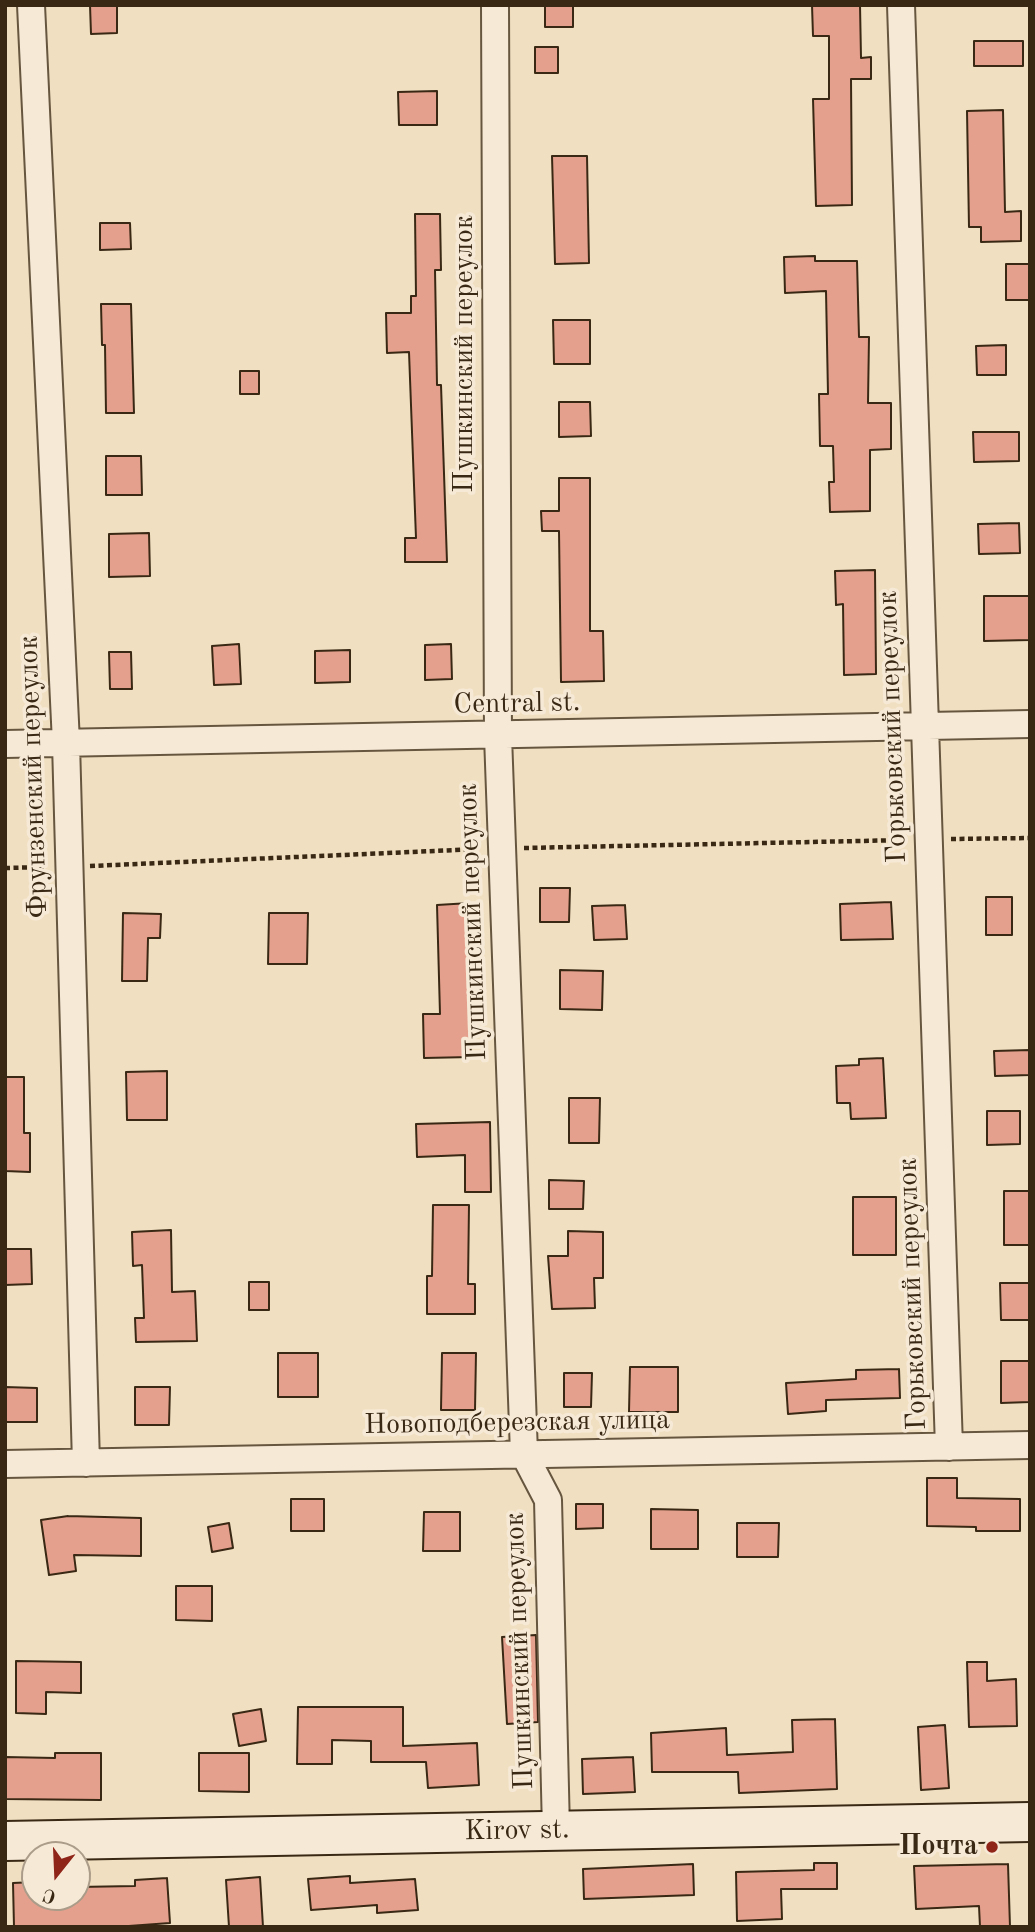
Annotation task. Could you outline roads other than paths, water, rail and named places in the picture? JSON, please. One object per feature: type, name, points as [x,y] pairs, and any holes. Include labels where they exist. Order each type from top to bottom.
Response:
[{"type":"main road","name":"Kirov st.","points":[[5,1841],[1030,1822]]},
{"type":"street","name":"Фрунзенский переулок","points":[[31,5],[66,743],[86,1462]]},
{"type":"street","name":"Пушкинский переулок","points":[[495,5],[498,736],[524,1454],[548,1500],[556,1830]]},
{"type":"street","name":"Горьковский переулок","points":[[901,5],[949,1447]]},
{"type":"street","name":"Central st.","points":[[5,744],[1030,724]]},
{"type":"street","name":"Новоподберезская улица","points":[[5,1464],[1030,1445]]},
{"type":"place","name":"Почта","points":[[992,1847]]}]
